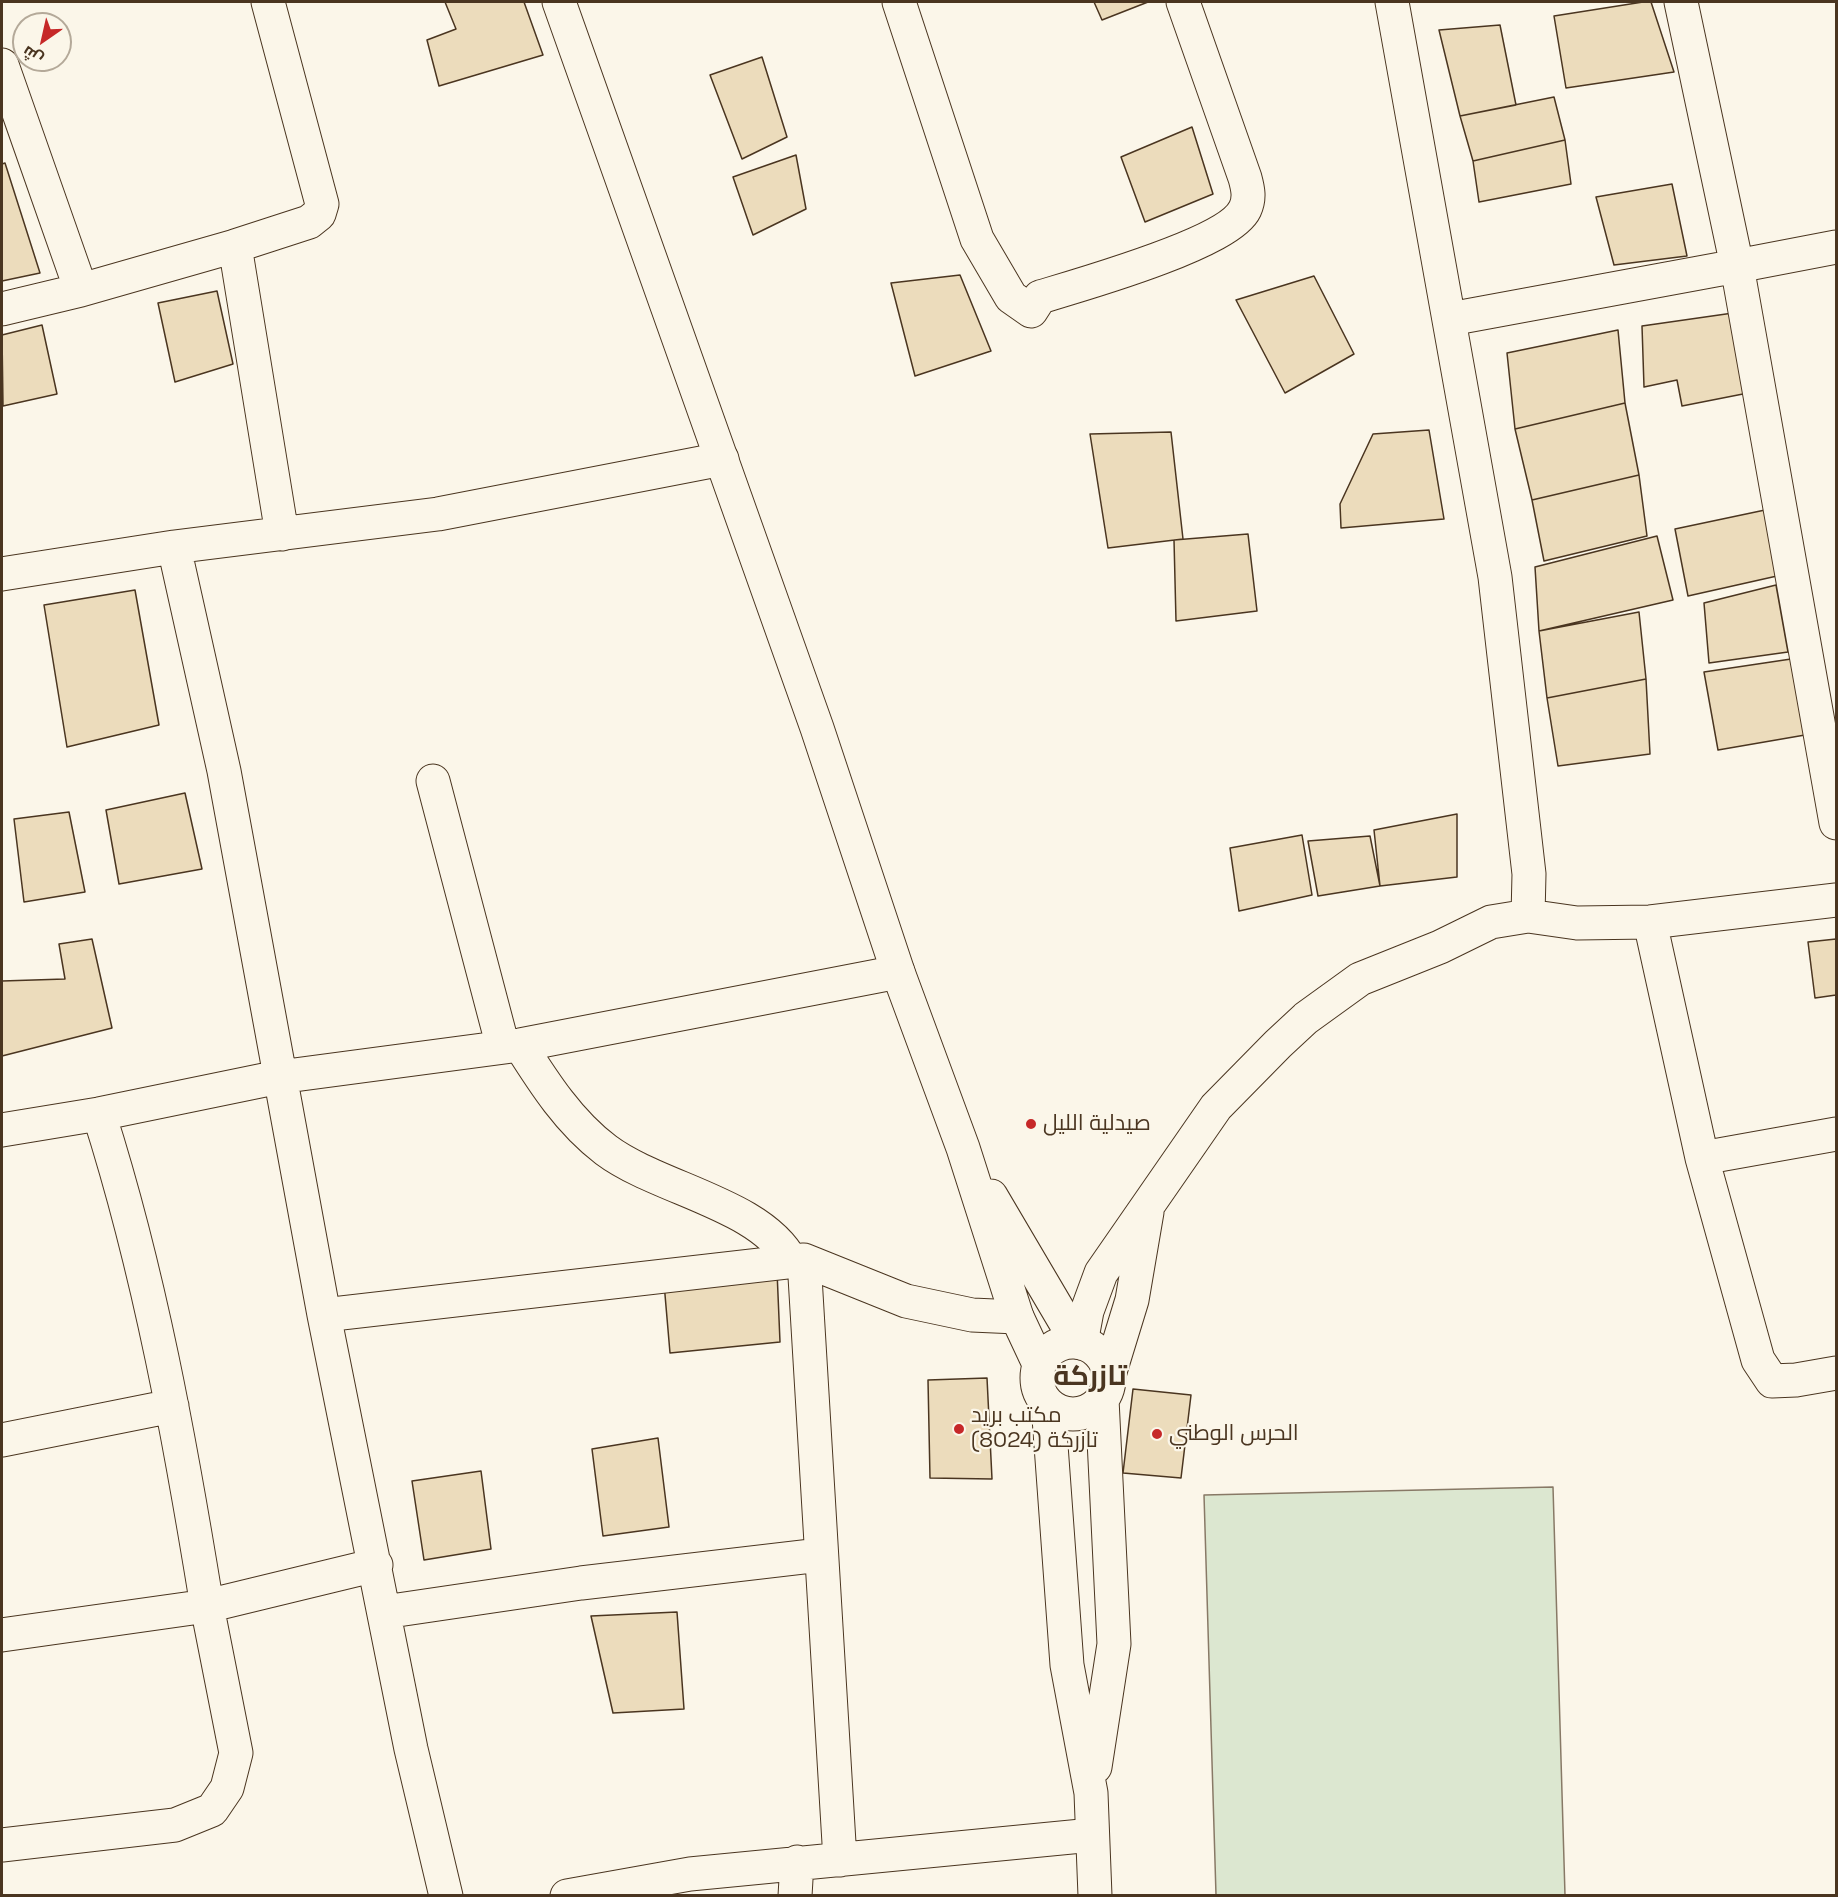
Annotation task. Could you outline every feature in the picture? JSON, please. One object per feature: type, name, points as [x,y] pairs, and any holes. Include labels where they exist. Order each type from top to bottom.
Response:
[{"type":"street","points":[[2,309],[81,290],[235,246],[309,222],[318,214],[322,204],[268,2]]},
{"type":"street","points":[[559,2],[817,728],[898,972],[963,1148],[1017,1317],[1039,1364],[1037,1386],[1048,1404],[1067,1665],[1091,1793],[1095,1896]]},
{"type":"street","points":[[899,2],[976,239],[1011,297],[1031,311],[1041,297],[1131,271],[1232,225],[1245,210],[1249,195],[1245,178],[1183,2]]},
{"type":"street","points":[[1392,2],[1495,577],[1529,874],[1528,916]]},
{"type":"street","points":[[1681,2],[1737,266],[1836,823]]},
{"type":"street","points":[[2,65],[81,290]]},
{"type":"street","points":[[235,246],[282,534]]},
{"type":"street","points":[[1449,319],[1836,247]]},
{"type":"street","points":[[2,574],[174,547],[438,514],[722,459]]},
{"type":"street","points":[[174,547],[224,771],[324,1315],[376,1565],[411,1749],[446,1896]]},
{"type":"street","points":[[433,781],[512,1046],[541,1078],[578,1126],[608,1151],[667,1184],[733,1212],[769,1232],[798,1260],[906,1300],[972,1315],[1017,1317]]},
{"type":"street","points":[[1079,1343],[1087,1311],[1101,1273],[1216,1107],[1306,1018],[1360,979],[1440,948],[1491,922],[1528,916],[1577,923],[1650,922],[1836,900]]},
{"type":"street","points":[[1650,922],[1702,1158],[1758,1360],[1772,1381],[1796,1380],[1836,1373]]},
{"type":"street","points":[[2,1130],[99,1114],[279,1077],[512,1046],[898,972]]},
{"type":"street","points":[[2,1845],[175,1825],[212,1810],[227,1788],[236,1753],[207,1606],[172,1406],[123,1190],[99,1114]]},
{"type":"street","points":[[1702,1158],[1836,1134]]},
{"type":"street","points":[[963,1148],[1079,1343]]},
{"type":"street","points":[[1048,1404],[1070,1414],[1082,1413],[1105,1387],[1132,1300],[1149,1201]]},
{"type":"street","points":[[324,1315],[798,1260]]},
{"type":"street","points":[[798,1260],[840,1860]]},
{"type":"street","points":[[1039,1364],[1050,1350],[1058,1346],[1079,1343],[1096,1351],[1102,1358],[1114,1644],[1091,1793]]},
{"type":"street","points":[[2,1440],[172,1406]]},
{"type":"street","points":[[384,1612],[581,1582],[820,1556]]},
{"type":"street","points":[[2,1635],[207,1606],[376,1565]]},
{"type":"street","points":[[567,1896],[690,1874],[1092,1835]]},
{"type":"street","points":[[795,1896],[796,1863]]},
{"type":"green space","points":[[1553,1487],[1565,1895],[1216,1895],[1204,1495]]},
{"type":"building","points":[[445,2],[524,2],[543,55],[439,86],[427,40],[456,29]]},
{"type":"building","points":[[1094,2],[1148,2],[1102,20]]},
{"type":"building","points":[[1651,2],[1674,72],[1566,88],[1554,16]]},
{"type":"building","points":[[1500,25],[1516,105],[1460,116],[1439,30]]},
{"type":"building","points":[[762,57],[787,137],[742,159],[710,75]]},
{"type":"building","points":[[1554,97],[1565,140],[1473,161],[1460,116]]},
{"type":"building","points":[[1192,127],[1213,194],[1145,222],[1121,157]]},
{"type":"building","points":[[1565,140],[1571,184],[1479,202],[1473,161]]},
{"type":"building","points":[[796,155],[806,209],[753,235],[733,177]]},
{"type":"building","points":[[5,163],[40,273],[2,281],[2,164]]},
{"type":"building","points":[[1672,184],[1687,256],[1614,265],[1596,197]]},
{"type":"building","points":[[960,275],[991,351],[915,376],[891,283]]},
{"type":"building","points":[[1314,276],[1354,354],[1285,393],[1236,300]]},
{"type":"building","points":[[217,291],[233,364],[175,382],[158,303]]},
{"type":"building","points":[[1733,313],[1748,393],[1682,406],[1677,380],[1644,387],[1642,326]]},
{"type":"building","points":[[42,325],[57,394],[3,406],[2,335]]},
{"type":"building","points":[[1618,330],[1625,403],[1515,429],[1507,353]]},
{"type":"building","points":[[1625,403],[1639,475],[1532,500],[1515,429]]},
{"type":"building","points":[[1429,430],[1444,519],[1341,528],[1340,504],[1373,434]]},
{"type":"building","points":[[1171,432],[1183,539],[1108,548],[1090,434]]},
{"type":"building","points":[[1639,475],[1647,536],[1544,561],[1532,500]]},
{"type":"building","points":[[1765,510],[1777,576],[1688,596],[1675,529]]},
{"type":"building","points":[[1248,534],[1257,611],[1176,621],[1174,540]]},
{"type":"building","points":[[1657,536],[1673,600],[1539,631],[1535,567]]},
{"type":"building","points":[[1776,585],[1788,652],[1709,663],[1704,603]]},
{"type":"building","points":[[135,590],[159,725],[67,747],[44,605]]},
{"type":"building","points":[[1639,612],[1646,679],[1547,698],[1539,631]]},
{"type":"building","points":[[1791,659],[1805,735],[1718,750],[1704,672]]},
{"type":"building","points":[[1646,679],[1650,754],[1558,766],[1547,698]]},
{"type":"building","points":[[185,793],[202,869],[119,884],[106,810]]},
{"type":"building","points":[[69,812],[85,892],[24,902],[14,819]]},
{"type":"building","points":[[1457,814],[1457,877],[1380,886],[1374,830]]},
{"type":"building","points":[[1302,835],[1312,895],[1239,911],[1230,848]]},
{"type":"building","points":[[1370,836],[1380,886],[1318,896],[1308,841]]},
{"type":"building","points":[[92,939],[112,1028],[2,1056],[2,981],[65,979],[59,944]]},
{"type":"building","points":[[1836,939],[1836,995],[1815,998],[1808,942]]},
{"type":"building","points":[[777,1271],[780,1342],[670,1353],[664,1283]]},
{"type":"building","name":"مكتب بريد تازركة (8024)","points":[[987,1378],[992,1479],[930,1478],[928,1380]]},
{"type":"building","name":"الحرس الوطني","points":[[1133,1389],[1191,1395],[1181,1478],[1123,1473]]},
{"type":"building","points":[[658,1438],[669,1527],[603,1536],[592,1449]]},
{"type":"building","points":[[481,1471],[491,1549],[424,1560],[412,1481]]},
{"type":"building","points":[[677,1612],[684,1709],[613,1713],[591,1616]]},
{"type":"place","name":"صيدلية الليل","points":[[1031,1124]]},
{"type":"place","name":"مكتب بريد تازركة (8024)","points":[[959,1429]]},
{"type":"place","name":"الحرس الوطني","points":[[1157,1434]]},
{"type":"district","name":"تازركة","points":[[1090,1377]]}]
